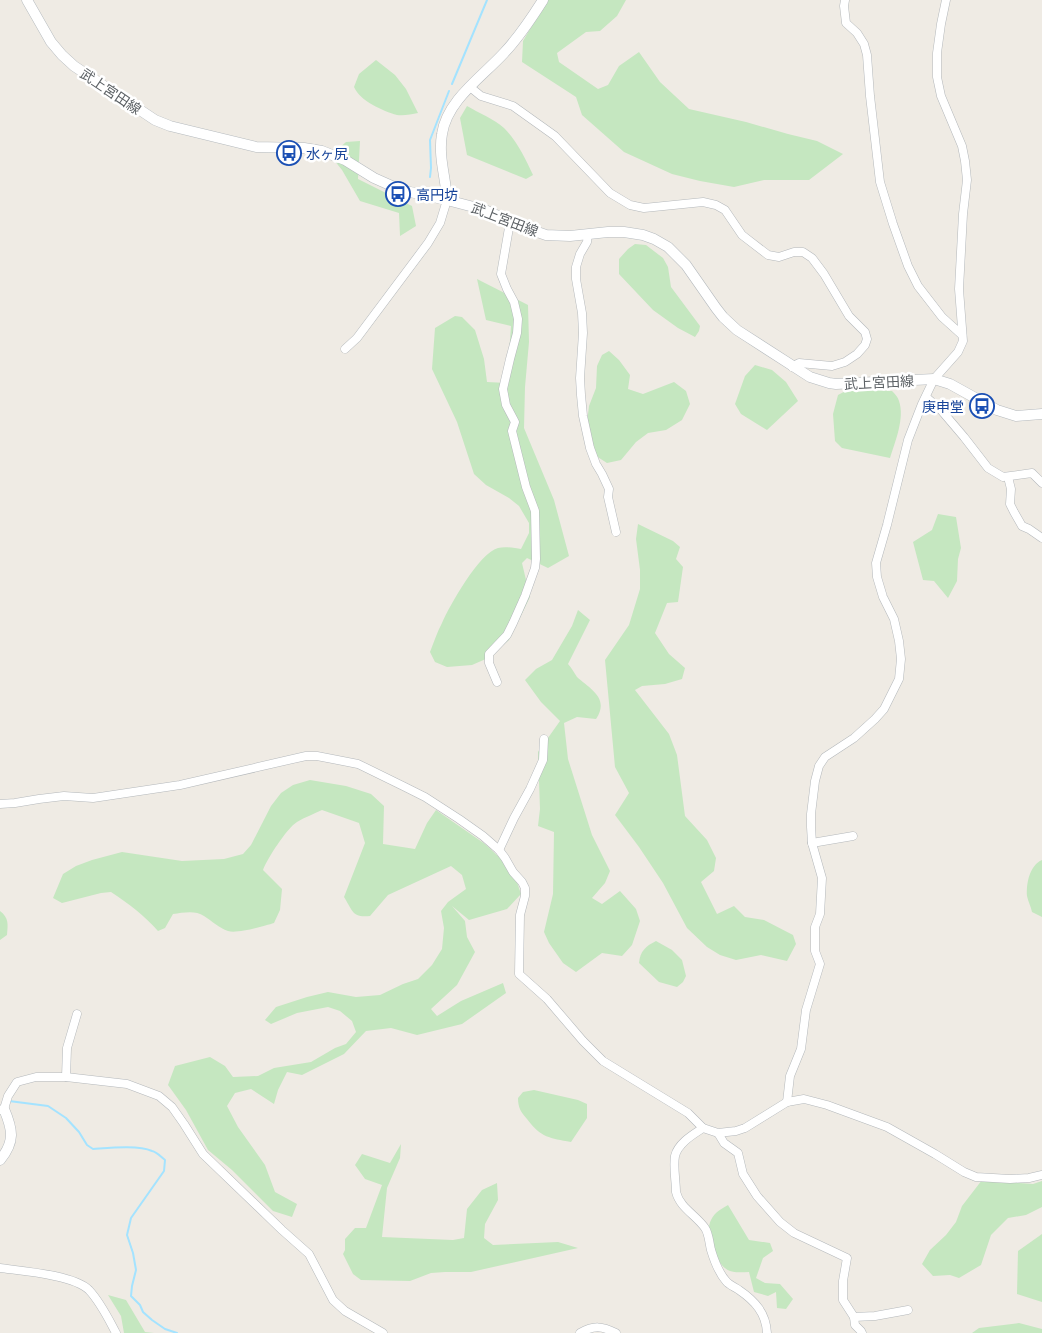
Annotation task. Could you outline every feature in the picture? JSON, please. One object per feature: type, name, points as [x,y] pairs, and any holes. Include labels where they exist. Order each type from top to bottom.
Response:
[{"type":"main road","name":"武上宮田線","points":[[27,0],[51,42],[62,55],[74,66],[155,120],[179,128],[256,147],[304,148],[322,151],[345,160],[374,178],[401,190],[485,210],[510,222],[546,235],[562,236],[616,232],[634,233],[654,239],[668,247],[686,265],[716,308],[732,326],[810,377],[829,383],[843,384],[934,379],[950,384],[997,410],[1016,416],[1042,414]]},
{"type":"main road","points":[[447,200],[441,156],[443,130],[449,112],[455,102],[521,34],[543,0]]},
{"type":"main road","points":[[0,1160],[12,1138],[9,1121],[2,1109]]},
{"type":"street","points":[[845,0],[846,23],[857,33],[864,44],[867,55],[880,182],[893,224],[908,266],[918,286],[942,317],[962,335]]},
{"type":"street","points":[[787,1102],[790,1076],[801,1049],[806,1010],[820,964],[815,950],[815,927],[820,914],[822,878],[812,843],[811,814],[815,781],[819,766],[825,757],[854,738],[875,719],[884,709],[899,679],[902,659],[899,641],[894,619],[877,577],[876,563],[908,440],[934,379],[958,352],[963,341],[959,289],[967,180],[962,146],[941,96],[937,77],[937,53],[946,0]]},
{"type":"street","points":[[470,87],[481,96],[513,106],[547,130],[610,193],[630,205],[644,208],[703,202],[716,205],[725,210],[742,235],[768,255],[779,256],[803,252],[812,258],[824,274],[849,316],[865,332],[867,339],[865,345],[857,354],[845,362],[832,366],[799,363],[792,366]]},
{"type":"street","points":[[345,349],[357,338],[428,242],[440,223],[447,200]]},
{"type":"street","points":[[497,682],[489,663],[489,654],[507,635],[513,623],[535,568],[536,558],[535,511],[526,487],[512,431],[515,422],[506,405],[504,389],[518,324],[517,310],[501,274],[510,222]]},
{"type":"street","points":[[588,234],[587,242],[580,254],[576,267],[583,333],[580,378],[582,409],[591,453],[609,489],[608,497],[616,532]]},
{"type":"street","points":[[926,397],[947,417],[988,468],[1003,477],[1032,474],[1042,482]]},
{"type":"street","points":[[1008,477],[1011,489],[1010,504],[1014,512],[1022,526],[1042,538]]},
{"type":"street","points":[[499,850],[543,760],[544,739]]},
{"type":"street","points":[[0,804],[64,796],[93,798],[152,790],[306,756],[317,756],[358,764],[418,793],[459,819],[499,850],[512,872],[525,888],[520,915],[519,974],[560,1013],[583,1041],[603,1061],[688,1114],[704,1128],[718,1133],[727,1133],[745,1128],[787,1102],[804,1099],[827,1105],[887,1128],[976,1177],[1010,1179],[1042,1175]]},
{"type":"street","points":[[812,843],[853,836]]},
{"type":"street","points":[[66,1076],[68,1048],[78,1014]]},
{"type":"street","points":[[2,1109],[17,1082],[36,1077],[66,1076],[127,1084],[159,1096],[172,1107],[204,1154],[309,1254],[333,1300],[345,1311],[382,1333]]},
{"type":"street","points":[[704,1128],[691,1135],[676,1154],[677,1198],[694,1218],[704,1226],[708,1233],[716,1262],[727,1282],[751,1298],[761,1310],[767,1333]]},
{"type":"street","points":[[718,1133],[724,1143],[738,1153],[743,1174],[757,1196],[780,1222],[794,1232],[846,1258],[843,1300],[854,1325],[862,1333]]},
{"type":"street","points":[[0,1268],[64,1278],[81,1284],[99,1303],[116,1333]]},
{"type":"street","points":[[854,1325],[875,1316],[908,1310]]},
{"type":"street","points":[[580,1333],[596,1327],[605,1328],[616,1333]]},
{"type":"green space","points":[[547,0],[626,0],[617,16],[600,31],[586,32],[557,53],[559,62],[598,89],[608,85],[619,66],[639,52],[660,82],[689,109],[817,141],[843,154],[809,180],[764,180],[734,187],[672,174],[624,152],[582,115],[576,97],[522,62],[523,41]]},
{"type":"green space","points":[[376,60],[395,75],[406,89],[418,113],[397,115],[391,113],[372,105],[357,92],[354,87],[359,74]]},
{"type":"green space","points":[[467,106],[491,119],[509,133],[524,156],[533,175],[526,179],[467,155],[460,118]]},
{"type":"green space","points":[[360,141],[358,179],[412,206],[416,226],[400,236],[399,213],[360,201],[334,160],[335,152],[346,142]]},
{"type":"green space","points":[[635,244],[646,245],[663,258],[668,267],[671,287],[700,326],[695,337],[678,328],[653,310],[619,274],[619,259]]},
{"type":"green space","points":[[477,279],[528,305],[529,342],[524,428],[554,500],[569,556],[548,568],[527,558],[522,563],[530,597],[509,640],[488,658],[472,665],[447,667],[435,662],[430,652],[451,604],[482,559],[490,552],[501,547],[521,549],[529,533],[529,523],[519,506],[486,485],[474,474],[457,422],[432,369],[435,328],[455,316],[462,317],[475,330],[484,359],[487,382],[507,383],[511,326],[486,320]]},
{"type":"green space","points":[[609,351],[619,360],[630,375],[628,389],[643,394],[674,382],[686,391],[690,404],[682,420],[666,430],[648,433],[636,442],[621,460],[607,463],[593,454],[585,439],[589,406],[596,388],[597,366],[602,355]]},
{"type":"green space","points":[[755,365],[772,370],[786,382],[798,401],[767,430],[741,414],[735,404],[745,376]]},
{"type":"green space","points":[[851,388],[892,391],[898,398],[901,415],[897,437],[890,458],[842,448],[835,441],[833,414],[838,395]]},
{"type":"green space","points":[[938,514],[956,517],[961,548],[958,559],[957,581],[948,598],[934,581],[923,580],[913,542],[932,530]]},
{"type":"green space","points":[[638,524],[673,541],[680,547],[676,559],[683,567],[678,602],[667,603],[655,633],[669,654],[685,668],[682,679],[665,684],[642,686],[635,690],[669,734],[677,755],[685,816],[707,840],[716,858],[714,871],[701,882],[717,914],[734,906],[745,917],[764,920],[793,935],[796,944],[787,961],[761,955],[736,960],[720,955],[707,947],[687,928],[663,883],[615,815],[629,793],[615,767],[605,660],[629,625],[640,589],[640,570],[636,539]]},
{"type":"green space","points":[[578,610],[590,620],[568,664],[577,677],[597,695],[601,705],[596,719],[577,717],[564,723],[568,759],[592,835],[610,871],[605,883],[592,898],[602,904],[620,891],[636,909],[640,921],[632,945],[622,956],[602,953],[576,972],[563,963],[544,932],[553,894],[554,832],[538,826],[540,809],[538,752],[560,721],[541,702],[525,680],[536,669],[552,660],[572,626]]},
{"type":"green space","points":[[310,780],[346,786],[371,794],[384,806],[383,844],[415,849],[427,823],[436,810],[485,844],[513,870],[521,894],[507,909],[469,920],[452,906],[465,921],[467,937],[475,952],[457,985],[431,1009],[437,1016],[461,1001],[503,983],[506,993],[462,1024],[417,1035],[391,1028],[366,1031],[344,1054],[302,1075],[287,1072],[278,1090],[274,1104],[251,1089],[235,1093],[227,1106],[238,1127],[265,1165],[275,1192],[297,1204],[292,1217],[273,1211],[232,1170],[208,1150],[186,1110],[168,1085],[175,1066],[210,1057],[225,1066],[233,1077],[258,1076],[274,1068],[311,1062],[346,1044],[356,1032],[352,1021],[340,1011],[328,1007],[297,1013],[271,1024],[265,1020],[276,1007],[307,997],[328,992],[356,997],[380,995],[418,979],[432,965],[442,949],[444,928],[441,911],[448,902],[466,889],[462,875],[451,866],[388,895],[370,916],[356,915],[344,897],[365,843],[359,823],[322,810],[300,820],[288,830],[263,870],[282,889],[280,910],[274,923],[232,932],[193,912],[173,914],[165,928],[158,931],[136,910],[111,892],[62,903],[53,898],[63,874],[76,866],[92,860],[122,852],[182,861],[224,859],[243,854],[251,845],[271,806],[281,793],[293,785]]},
{"type":"green space","points":[[1042,860],[1042,917],[1032,912],[1027,898],[1027,891],[1028,880],[1032,870]]},
{"type":"green space","points":[[0,911],[5,916],[8,924],[7,935],[0,940]]},
{"type":"green space","points":[[656,941],[672,950],[682,960],[686,976],[677,987],[659,982],[639,963],[644,949]]},
{"type":"green space","points":[[534,1090],[578,1100],[587,1104],[587,1118],[571,1142],[542,1134],[523,1114],[519,1107],[518,1098],[523,1092]]},
{"type":"green space","points":[[401,1144],[400,1158],[387,1188],[382,1237],[453,1240],[464,1238],[467,1209],[482,1190],[497,1183],[498,1200],[485,1224],[484,1238],[493,1245],[558,1242],[578,1248],[471,1272],[431,1273],[410,1281],[361,1280],[353,1274],[343,1254],[345,1239],[355,1228],[366,1228],[382,1185],[365,1179],[355,1165],[362,1154],[390,1163]]},
{"type":"green space","points":[[982,1180],[1033,1184],[1042,1181],[1042,1207],[1026,1215],[1008,1218],[991,1235],[981,1265],[959,1278],[950,1275],[933,1276],[922,1264],[930,1250],[946,1235],[956,1222],[962,1206]]},
{"type":"green space","points":[[728,1205],[749,1240],[770,1243],[773,1251],[763,1258],[756,1278],[765,1283],[780,1284],[793,1299],[786,1309],[777,1308],[776,1292],[768,1296],[754,1292],[749,1272],[730,1271],[725,1268],[716,1256],[710,1240],[709,1226],[714,1215]]},
{"type":"green space","points":[[1042,1234],[1042,1302],[1017,1294],[1018,1251]]},
{"type":"green space","points":[[108,1295],[126,1300],[145,1332],[154,1333],[124,1333],[121,1316]]},
{"type":"green space","points":[[1019,1323],[1042,1329],[1042,1333],[972,1333],[979,1328]]},
{"type":"waterway","points":[[452,84],[487,0]]},
{"type":"waterway","points":[[430,177],[430,140],[449,91]]},
{"type":"waterway","points":[[9,1101],[48,1106],[66,1118],[79,1132],[87,1145],[93,1149],[123,1147],[146,1149],[157,1153],[165,1160],[164,1171],[131,1218],[127,1235],[136,1270],[131,1296],[140,1305],[143,1312],[152,1320],[165,1329],[177,1333]]},
{"type":"place","name":"水ヶ尻","points":[[289,153]]},
{"type":"place","name":"高円坊","points":[[398,194]]},
{"type":"place","name":"庚申堂","points":[[982,406]]}]
